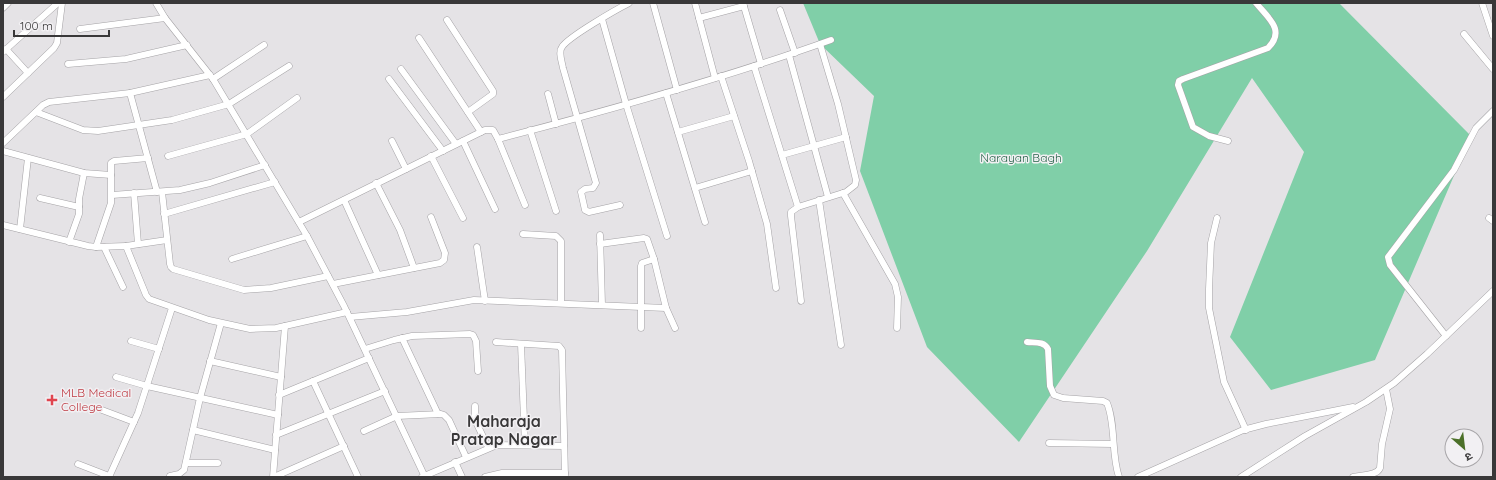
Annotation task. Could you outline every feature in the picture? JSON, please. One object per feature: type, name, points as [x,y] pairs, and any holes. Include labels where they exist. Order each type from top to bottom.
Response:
[{"type":"street","points":[[3,8],[8,3]]},
{"type":"street","points":[[28,73],[5,51],[58,3]]},
{"type":"street","points":[[3,97],[54,48],[57,43],[62,3]]},
{"type":"street","points":[[156,3],[165,18],[212,77],[307,236],[349,315],[424,477],[488,447],[504,444],[564,446]]},
{"type":"street","points":[[620,206],[589,212],[585,210],[581,192],[585,189],[593,188],[596,183],[562,64],[560,51],[561,48],[583,30],[629,3]]},
{"type":"street","points":[[653,3],[677,90]]},
{"type":"street","points":[[695,3],[718,77],[734,116],[752,171],[766,224],[776,288]]},
{"type":"street","points":[[1228,141],[1209,136],[1193,127],[1178,85],[1179,81],[1188,77],[1268,48],[1273,43],[1276,36],[1274,25],[1256,3]]},
{"type":"street","points":[[1482,3],[1493,36]]},
{"type":"street","points":[[699,18],[744,5],[757,65],[798,207]]},
{"type":"street","points":[[780,10],[828,197]]},
{"type":"street","points":[[80,29],[165,18]]},
{"type":"street","points":[[602,19],[626,104],[667,236]]},
{"type":"street","points":[[447,20],[493,92],[489,98],[468,112]]},
{"type":"street","points":[[1464,34],[1493,70]]},
{"type":"street","points":[[419,38],[481,132]]},
{"type":"street","points":[[498,139],[677,90],[792,54],[831,40]]},
{"type":"street","points":[[801,301],[791,216],[792,212],[798,207],[843,193],[851,189],[855,185],[856,180],[838,104],[820,44]]},
{"type":"street","points":[[68,64],[126,59],[187,45]]},
{"type":"street","points":[[3,143],[43,105],[49,102],[130,93],[212,77],[264,45]]},
{"type":"street","points":[[36,112],[83,130],[98,131],[178,119],[229,104],[289,66]]},
{"type":"street","points":[[401,69],[456,144]]},
{"type":"street","points":[[389,79],[443,151]]},
{"type":"street","points":[[130,93],[159,192],[164,214],[171,267],[173,269],[244,290],[271,288],[328,276]]},
{"type":"street","points":[[666,93],[705,222]]},
{"type":"street","points":[[548,94],[556,124]]},
{"type":"street","points":[[168,156],[247,134],[297,98]]},
{"type":"street","points":[[1446,336],[1390,265],[1388,257],[1454,170],[1476,128],[1493,111]]},
{"type":"street","points":[[678,132],[734,116]]},
{"type":"street","points":[[299,222],[431,156],[489,129],[493,130],[498,139],[525,205]]},
{"type":"street","points":[[530,130],[556,211]]},
{"type":"street","points":[[782,155],[846,137]]},
{"type":"street","points":[[392,141],[406,169]]},
{"type":"street","points":[[463,141],[496,209]]},
{"type":"street","points":[[3,151],[84,173],[111,175]]},
{"type":"street","points":[[431,156],[463,218]]},
{"type":"street","points":[[20,229],[28,158]]},
{"type":"street","points":[[96,247],[112,195],[111,165],[114,161],[148,158]]},
{"type":"street","points":[[112,195],[192,188],[265,165]]},
{"type":"street","points":[[695,188],[752,171]]},
{"type":"street","points":[[69,242],[78,218],[79,199],[84,173]]},
{"type":"street","points":[[164,214],[275,182]]},
{"type":"street","points":[[376,183],[400,230],[414,268]]},
{"type":"street","points":[[134,193],[138,244]]},
{"type":"street","points":[[843,193],[895,284],[898,298],[897,328]]},
{"type":"street","points":[[40,198],[79,208]]},
{"type":"street","points":[[344,200],[378,275]]},
{"type":"street","points":[[819,200],[841,344]]},
{"type":"street","points":[[333,284],[440,263],[444,260],[445,256],[431,217]]},
{"type":"street","points":[[1216,218],[1211,242],[1209,308],[1224,382],[1246,430]]},
{"type":"street","points":[[3,225],[69,242],[96,247],[126,246],[167,240]]},
{"type":"street","points":[[523,234],[556,236],[561,241],[561,303]]},
{"type":"street","points":[[600,235],[602,305]]},
{"type":"street","points":[[232,259],[307,236]]},
{"type":"street","points":[[600,244],[644,238],[649,241],[666,308],[675,328]]},
{"type":"street","points":[[126,246],[149,299],[172,308],[221,323],[250,329],[276,328],[349,315],[407,312],[474,300],[666,308]]},
{"type":"street","points":[[104,247],[123,287]]},
{"type":"street","points":[[477,247],[485,301]]},
{"type":"street","points":[[641,328],[642,263],[654,259]]},
{"type":"street","points":[[1241,477],[1306,436],[1359,406],[1409,372],[1493,291]]},
{"type":"street","points":[[78,464],[109,476],[134,422],[172,308]]},
{"type":"street","points":[[168,477],[184,470],[200,398],[221,323]]},
{"type":"street","points":[[285,326],[275,450],[277,476],[344,446]]},
{"type":"street","points":[[365,349],[412,336],[470,334],[473,335],[476,341],[478,370]]},
{"type":"street","points":[[402,338],[438,414]]},
{"type":"street","points":[[131,341],[159,350]]},
{"type":"street","points":[[485,477],[502,473],[565,475],[561,347],[496,342]]},
{"type":"street","points":[[1027,342],[1042,343],[1046,345],[1048,349],[1050,386],[1054,395],[1063,398],[1103,401],[1107,403],[1111,415],[1113,444],[1119,477]]},
{"type":"street","points":[[521,344],[525,445]]},
{"type":"street","points":[[279,395],[369,358]]},
{"type":"street","points":[[210,361],[281,377]]},
{"type":"street","points":[[116,377],[147,386],[278,415]]},
{"type":"street","points":[[313,381],[358,477]]},
{"type":"street","points":[[1353,477],[1376,473],[1380,468],[1383,440],[1390,409],[1386,388]]},
{"type":"street","points":[[276,435],[385,391]]},
{"type":"street","points":[[475,406],[475,420],[488,447]]},
{"type":"street","points":[[1138,477],[1214,442],[1246,430],[1359,406]]},
{"type":"street","points":[[102,410],[134,422]]},
{"type":"street","points":[[364,431],[397,416],[444,415],[449,420],[466,457]]},
{"type":"street","points":[[193,430],[275,450]]},
{"type":"street","points":[[1049,443],[1113,444]]},
{"type":"street","points":[[455,462],[462,477]]},
{"type":"street","points":[[186,463],[218,463]]},
{"type":"green space","name":"Narayan Bagh","points":[[803,3],[1339,3],[1471,136],[1375,360],[1271,390],[1230,337],[1304,152],[1252,78],[1147,251],[1019,442],[927,347],[860,171],[874,96],[820,44]]},
{"type":"place","name":"MLB Medical College","points":[[52,400]]},
{"type":"district","name":"Maharaja Pratap Nagar","points":[[504,430]]}]
